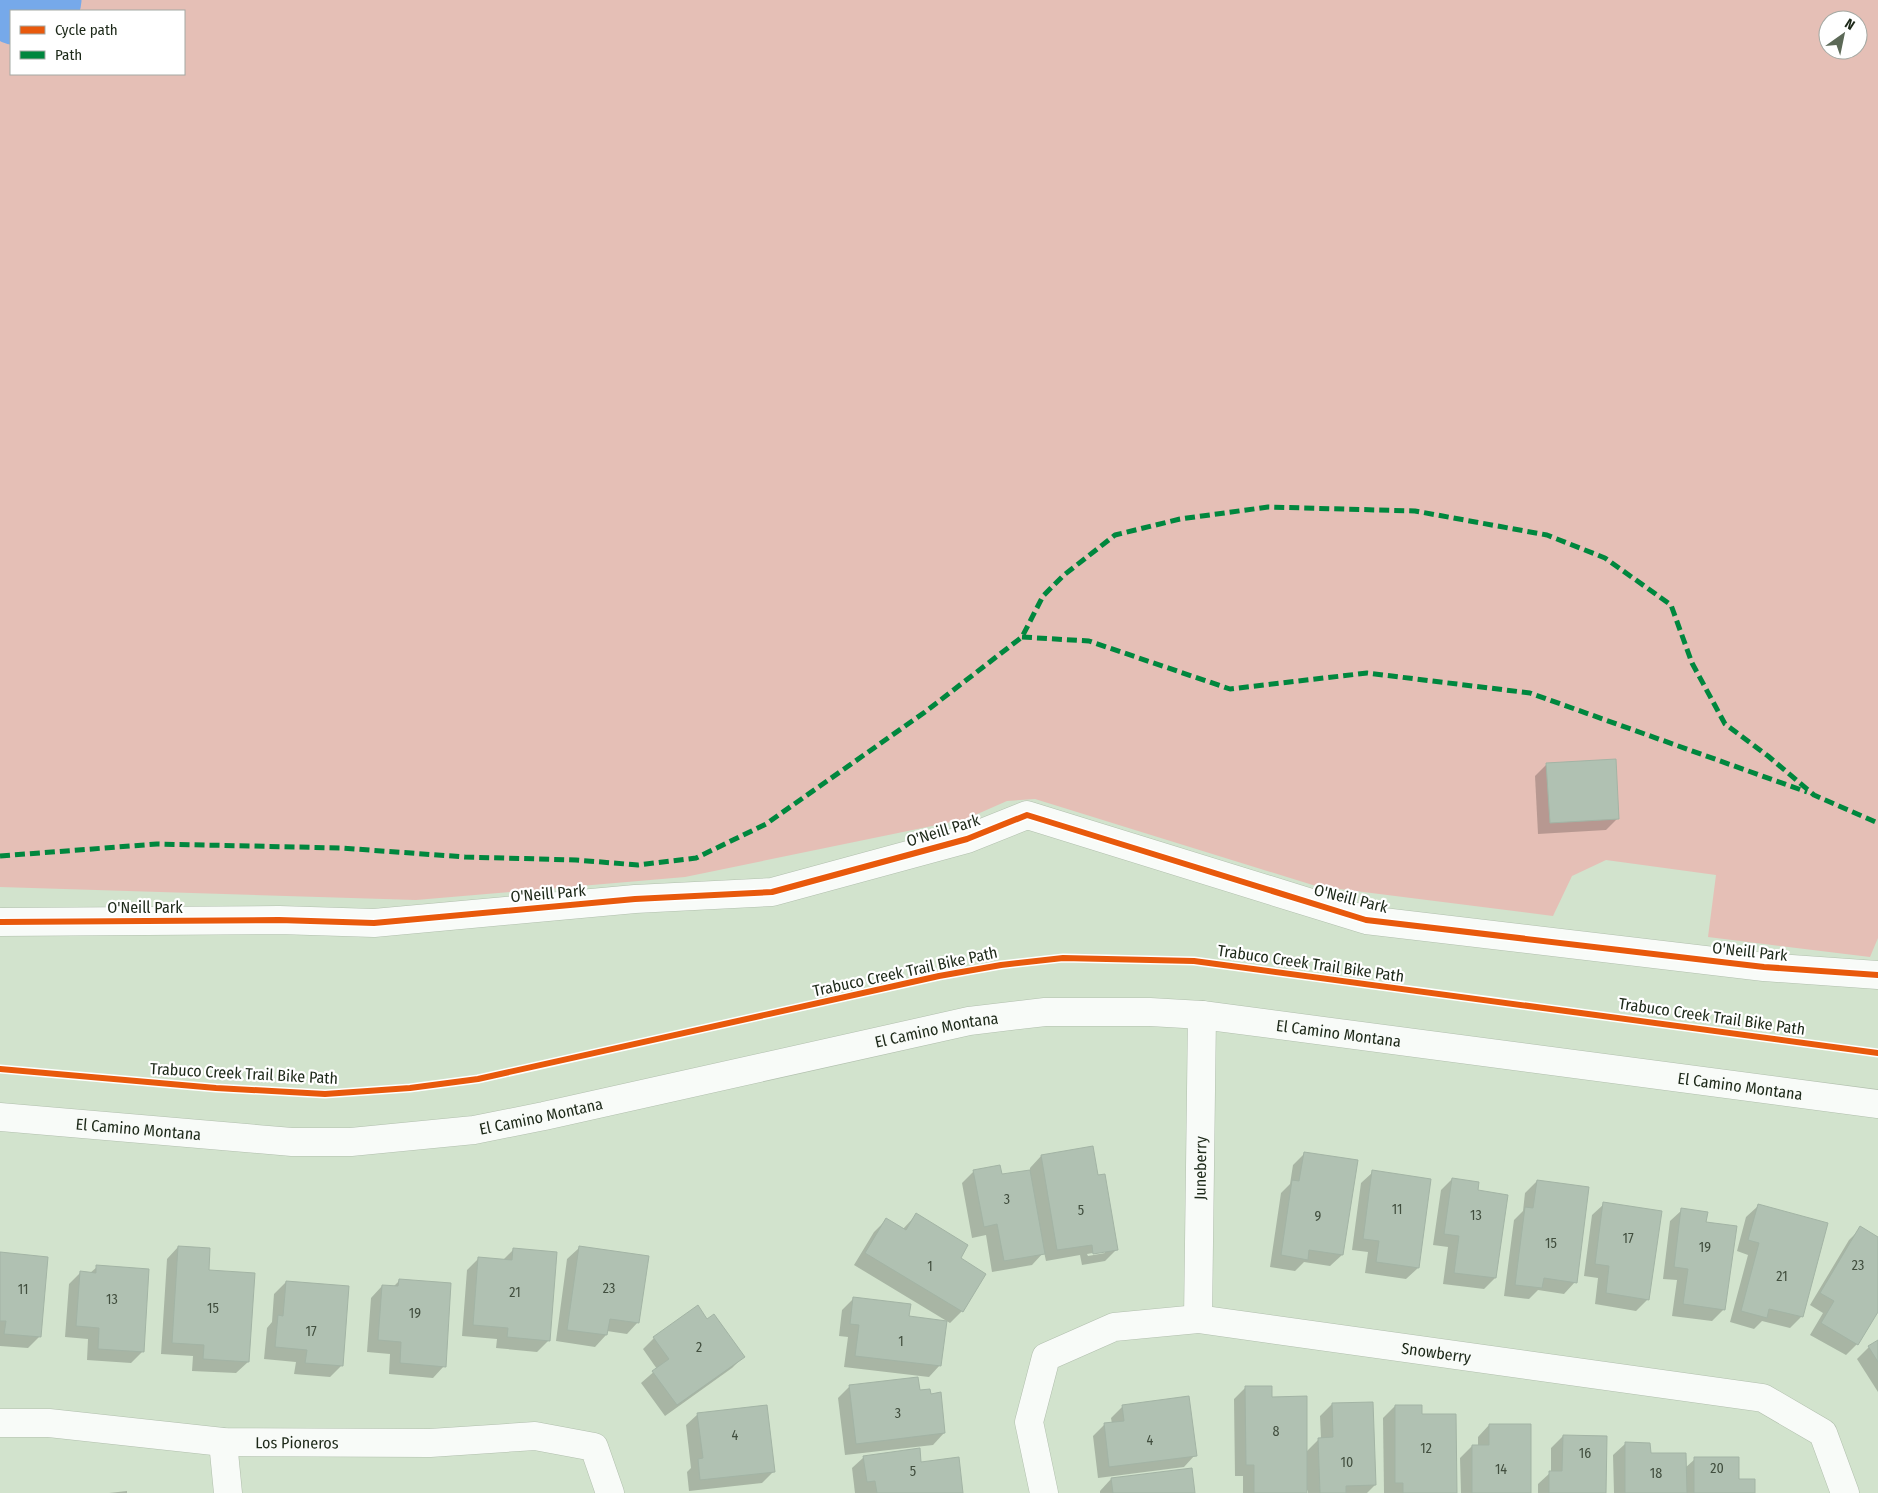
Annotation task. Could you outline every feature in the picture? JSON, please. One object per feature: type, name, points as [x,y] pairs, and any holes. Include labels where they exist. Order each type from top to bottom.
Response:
[{"type":"street","name":"O'Neill Park","points":[[0,922],[279,920],[374,923],[635,899],[772,892],[966,839],[1027,815],[1366,920],[1764,967],[1878,975]]},
{"type":"street","name":"El Camino Montana","points":[[0,1117],[292,1142],[351,1142],[400,1138],[474,1130],[968,1021],[1045,1012],[1150,1012],[1202,1015],[1878,1104]]},
{"type":"street","name":"Juneberry","points":[[1198,1319],[1202,1015]]},
{"type":"street","name":"Snowberry","points":[[1044,1493],[1029,1422],[1046,1357],[1114,1326],[1198,1319],[1763,1398],[1823,1434],[1845,1493]]},
{"type":"street","name":"Los Pioneros","points":[[0,1423],[50,1423],[223,1442],[430,1443],[535,1436],[594,1447],[610,1493]]},
{"type":"street","points":[[223,1442],[228,1493]]},
{"type":"shaded area","points":[[0,0],[1878,0],[1878,938],[1870,957],[1708,937],[1716,875],[1606,860],[1572,876],[1553,916],[1316,886],[1035,799],[1007,801],[966,819],[685,877],[416,900],[0,887]]},
{"type":"building","points":[[1616,759],[1619,819],[1550,823],[1546,763]]},
{"type":"building","points":[[1093,1146],[1098,1175],[1105,1174],[1118,1250],[1093,1254],[1092,1245],[1057,1250],[1041,1155]]},
{"type":"building","points":[[1304,1152],[1358,1160],[1343,1255],[1309,1250],[1308,1260],[1281,1255],[1292,1180],[1299,1181]]},
{"type":"building","points":[[1000,1165],[1002,1174],[1030,1170],[1045,1254],[1004,1261],[997,1224],[984,1227],[973,1170]]},
{"type":"building","points":[[1372,1170],[1431,1179],[1419,1268],[1376,1262],[1379,1241],[1363,1239]]},
{"type":"building","points":[[1452,1178],[1479,1182],[1478,1190],[1508,1195],[1496,1278],[1454,1273],[1459,1236],[1444,1234]]},
{"type":"building","points":[[1537,1180],[1589,1187],[1577,1283],[1544,1278],[1542,1288],[1515,1285],[1525,1207],[1533,1208]]},
{"type":"building","points":[[1603,1202],[1662,1211],[1649,1300],[1606,1293],[1609,1266],[1595,1264]]},
{"type":"building","points":[[1758,1204],[1828,1223],[1803,1317],[1769,1309],[1767,1318],[1741,1311],[1759,1243],[1748,1240]]},
{"type":"building","points":[[1681,1208],[1708,1212],[1706,1222],[1737,1226],[1725,1310],[1683,1304],[1688,1269],[1674,1267]]},
{"type":"building","points":[[916,1213],[968,1245],[961,1258],[986,1274],[963,1312],[865,1253],[886,1218],[906,1230]]},
{"type":"building","points":[[1860,1226],[1878,1237],[1878,1312],[1858,1345],[1821,1323],[1834,1301],[1820,1293]]},
{"type":"building","points":[[178,1246],[210,1248],[209,1270],[255,1273],[249,1362],[203,1359],[204,1345],[172,1343]]},
{"type":"building","points":[[579,1246],[649,1256],[639,1323],[610,1319],[607,1335],[567,1330]]},
{"type":"building","points":[[513,1248],[557,1252],[550,1341],[507,1337],[508,1328],[473,1325],[478,1257],[512,1260]]},
{"type":"building","points":[[0,1252],[48,1257],[41,1337],[4,1334],[6,1321],[0,1321]]},
{"type":"building","points":[[96,1265],[149,1269],[144,1352],[98,1349],[99,1328],[76,1326],[80,1271],[96,1273]]},
{"type":"building","points":[[399,1279],[451,1283],[446,1367],[400,1363],[401,1342],[378,1340],[382,1285],[398,1286]]},
{"type":"building","points":[[286,1281],[349,1286],[343,1366],[305,1363],[307,1350],[275,1347],[278,1315],[283,1316]]},
{"type":"building","points":[[853,1297],[911,1304],[909,1316],[947,1321],[941,1366],[855,1356],[859,1325],[850,1324]]},
{"type":"building","points":[[698,1305],[707,1319],[714,1314],[745,1357],[677,1405],[652,1371],[669,1359],[653,1337]]},
{"type":"building","points":[[1878,1340],[1878,1362],[1868,1346]]},
{"type":"building","points":[[918,1377],[920,1390],[930,1389],[931,1394],[941,1392],[945,1433],[856,1444],[849,1385]]},
{"type":"building","points":[[1245,1386],[1272,1386],[1272,1397],[1307,1396],[1307,1493],[1254,1493],[1254,1465],[1246,1465]]},
{"type":"building","points":[[1189,1396],[1197,1456],[1109,1467],[1104,1423],[1124,1421],[1122,1405]]},
{"type":"building","points":[[1373,1402],[1376,1485],[1346,1486],[1346,1493],[1320,1493],[1318,1438],[1333,1437],[1332,1403]]},
{"type":"building","points":[[767,1405],[775,1472],[700,1480],[698,1459],[703,1458],[697,1413]]},
{"type":"building","points":[[1395,1405],[1422,1405],[1422,1414],[1456,1414],[1457,1493],[1403,1493],[1403,1483],[1395,1483]]},
{"type":"building","points":[[1489,1424],[1531,1424],[1531,1493],[1472,1493],[1472,1445],[1489,1445]]},
{"type":"building","points":[[1563,1435],[1607,1436],[1606,1493],[1549,1493],[1549,1471],[1562,1471]]},
{"type":"building","points":[[1625,1442],[1650,1443],[1651,1453],[1686,1453],[1687,1493],[1625,1493]]},
{"type":"building","points":[[920,1448],[921,1462],[959,1457],[963,1493],[877,1493],[875,1481],[867,1482],[863,1456]]},
{"type":"building","points":[[1694,1457],[1739,1457],[1739,1479],[1755,1479],[1755,1493],[1694,1493]]},
{"type":"building","points":[[1192,1468],[1195,1493],[1113,1493],[1111,1478]]},
{"type":"waterway","points":[[20,10],[47,0]]},
{"type":"marked path","points":[[0,856],[157,844],[341,848],[465,857],[576,860],[638,865],[696,858],[766,824],[925,712],[1022,637],[1043,596],[1064,575],[1115,535],[1180,519],[1268,507],[1415,511],[1547,535],[1605,558],[1671,605],[1692,663],[1725,724],[1768,756],[1814,795],[1878,823]]},
{"type":"marked path","points":[[1022,637],[1089,641],[1230,689],[1367,673],[1530,693],[1807,792]]},
{"type":"cycle path","points":[[0,922],[279,920],[374,923],[635,899],[772,892],[967,839],[1027,815],[1366,920],[1764,967],[1878,975]]},
{"type":"cycle path","name":"Trabuco Creek Trail Bike Path","points":[[0,1069],[216,1088],[325,1094],[410,1088],[478,1079],[939,976],[1001,965],[1063,958],[1194,961],[1878,1053]]}]
